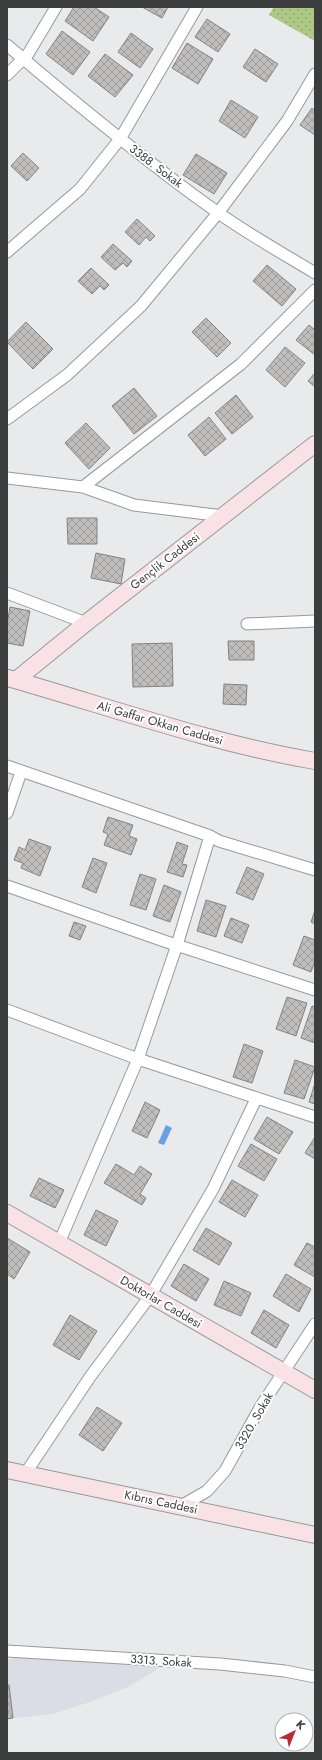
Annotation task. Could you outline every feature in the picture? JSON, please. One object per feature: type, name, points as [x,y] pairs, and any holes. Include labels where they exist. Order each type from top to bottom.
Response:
[{"type":"street","points":[[7,75],[28,54],[56,7]]},
{"type":"street","points":[[7,252],[80,189],[120,139],[197,7]]},
{"type":"street","name":"3388. Sokak","points":[[7,45],[78,106],[218,213],[315,273]]},
{"type":"street","points":[[7,419],[67,375],[141,306],[218,213],[287,121],[315,74]]},
{"type":"street","points":[[84,487],[241,364],[315,290]]},
{"type":"street","name":"Gençlik Caddesi","points":[[12,679],[315,444]]},
{"type":"street","points":[[7,478],[84,487],[134,505],[223,516]]},
{"type":"street","points":[[7,593],[86,622]]},
{"type":"street","points":[[247,624],[315,621]]},
{"type":"street","name":"Ali Gaffar Okkan Caddesi","points":[[12,679],[210,738],[267,753],[315,762]]},
{"type":"street","points":[[7,766],[210,836],[219,841],[315,870]]},
{"type":"street","points":[[7,813],[21,772]]},
{"type":"street","points":[[59,1243],[138,1058],[177,945],[210,836]]},
{"type":"street","points":[[7,886],[177,945],[315,990]]},
{"type":"street","points":[[7,1010],[256,1099],[315,1117]]},
{"type":"street","points":[[25,1474],[90,1378],[150,1296],[213,1189],[256,1099]]},
{"type":"street","name":"Doktorlar Caddesi","points":[[7,1213],[315,1390]]},
{"type":"street","name":"3320. Sokak","points":[[181,1506],[207,1491],[225,1471],[261,1406],[315,1324]]},
{"type":"street","name":"Kıbrıs Caddesi","points":[[7,1470],[315,1535]]},
{"type":"street","name":"3313. Sokak","points":[[7,1650],[220,1664],[285,1671],[315,1677]]},
{"type":"shaded area","points":[[37,1653],[165,1661],[155,1671],[128,1687],[87,1703],[53,1714],[7,1719],[7,1660]]},
{"type":"green space","points":[[274,7],[315,7],[315,41],[269,15]]},
{"type":"water","points":[[166,1125],[172,1128],[164,1145],[158,1143]]},
{"type":"building","points":[[74,7],[94,7],[109,17],[93,41],[65,21]]},
{"type":"building","points":[[142,7],[168,7],[162,18]]},
{"type":"building","points":[[207,19],[230,34],[218,52],[195,37]]},
{"type":"building","points":[[62,31],[90,52],[73,75],[46,54]]},
{"type":"building","points":[[131,33],[153,49],[140,68],[118,52]]},
{"type":"building","points":[[187,43],[213,59],[198,84],[172,68]]},
{"type":"building","points":[[255,49],[278,64],[266,82],[243,67]]},
{"type":"building","points":[[105,54],[133,75],[115,97],[88,76]]},
{"type":"building","points":[[231,100],[258,117],[245,138],[219,121]]},
{"type":"building","points":[[312,108],[315,111],[315,135],[300,125]]},
{"type":"building","points":[[23,153],[39,168],[27,181],[11,166]]},
{"type":"building","points":[[196,154],[227,173],[214,194],[183,175]]},
{"type":"building","points":[[137,219],[155,236],[150,241],[146,237],[139,245],[125,232]]},
{"type":"building","points":[[113,244],[132,261],[127,267],[123,263],[115,270],[101,257]]},
{"type":"building","points":[[267,265],[296,289],[282,306],[253,281]]},
{"type":"building","points":[[91,268],[109,285],[104,290],[100,286],[92,294],[78,281]]},
{"type":"building","points":[[206,318],[231,343],[217,357],[192,332]]},
{"type":"building","points":[[26,322],[53,349],[33,369],[7,342]]},
{"type":"building","points":[[309,325],[315,330],[315,355],[296,340]]},
{"type":"building","points":[[285,347],[305,363],[285,387],[266,370]]},
{"type":"building","points":[[315,373],[315,387],[308,381]]},
{"type":"building","points":[[134,388],[157,416],[134,434],[112,406]]},
{"type":"building","points":[[236,395],[253,417],[232,434],[215,413]]},
{"type":"building","points":[[209,417],[226,439],[205,456],[188,435]]},
{"type":"building","points":[[86,423],[110,448],[89,469],[65,443]]},
{"type":"building","points":[[67,518],[97,518],[97,544],[68,544]]},
{"type":"building","points":[[96,553],[125,559],[121,584],[91,578]]},
{"type":"building","points":[[10,607],[30,611],[23,646],[7,643],[7,625]]},
{"type":"building","points":[[228,641],[254,641],[254,660],[229,660]]},
{"type":"building","points":[[172,643],[173,686],[133,687],[132,644]]},
{"type":"building","points":[[224,684],[247,685],[246,705],[223,704]]},
{"type":"building","points":[[108,817],[133,825],[129,836],[137,839],[131,855],[104,845],[108,834],[103,832]]},
{"type":"building","points":[[29,839],[51,847],[40,876],[21,868],[23,863],[14,860],[19,847],[25,850]]},
{"type":"building","points":[[177,842],[188,846],[182,864],[187,865],[183,877],[167,872]]},
{"type":"building","points":[[93,858],[107,863],[96,893],[82,887]]},
{"type":"building","points":[[247,867],[264,874],[253,900],[236,893]]},
{"type":"building","points":[[140,874],[156,879],[146,910],[130,905]]},
{"type":"building","points":[[164,885],[181,892],[170,922],[153,916]]},
{"type":"building","points":[[206,900],[226,906],[216,937],[197,931]]},
{"type":"building","points":[[315,910],[315,924],[311,922]]},
{"type":"building","points":[[231,918],[249,925],[242,943],[224,936]]},
{"type":"building","points":[[74,922],[86,926],[80,940],[69,936]]},
{"type":"building","points":[[304,936],[315,940],[315,961],[311,972],[293,965]]},
{"type":"building","points":[[287,997],[307,1003],[296,1036],[276,1029]]},
{"type":"building","points":[[312,1006],[315,1007],[315,1043],[301,1038]]},
{"type":"building","points":[[244,1044],[263,1051],[252,1083],[233,1077]]},
{"type":"building","points":[[295,1060],[315,1067],[304,1099],[284,1093]]},
{"type":"building","points":[[315,1083],[315,1104],[309,1102]]},
{"type":"building","points":[[145,1102],[160,1110],[147,1138],[132,1131]]},
{"type":"building","points":[[267,1117],[293,1132],[279,1154],[254,1139]]},
{"type":"building","points":[[315,1137],[315,1159],[305,1153]]},
{"type":"building","points":[[251,1144],[277,1159],[264,1181],[238,1166]]},
{"type":"building","points":[[116,1164],[134,1175],[140,1166],[152,1174],[140,1194],[146,1198],[142,1205],[104,1183]]},
{"type":"building","points":[[39,1178],[64,1190],[55,1208],[30,1196]]},
{"type":"building","points":[[232,1180],[258,1195],[245,1217],[219,1202]]},
{"type":"building","points":[[96,1210],[118,1221],[106,1246],[84,1235]]},
{"type":"building","points":[[206,1228],[232,1243],[219,1265],[193,1250]]},
{"type":"building","points":[[7,1238],[30,1252],[14,1279],[7,1274]]},
{"type":"building","points":[[307,1243],[315,1247],[315,1277],[294,1265]]},
{"type":"building","points":[[184,1264],[209,1279],[196,1301],[171,1286]]},
{"type":"building","points":[[286,1274],[311,1289],[299,1312],[273,1296]]},
{"type":"building","points":[[224,1281],[251,1293],[241,1316],[214,1305]]},
{"type":"building","points":[[264,1310],[289,1325],[276,1348],[251,1333]]},
{"type":"building","points":[[70,1315],[97,1331],[79,1360],[53,1345]]},
{"type":"building","points":[[97,1407],[122,1423],[103,1451],[79,1435]]},
{"type":"building","points":[[7,1685],[9,1685],[13,1718],[7,1719]]}]
